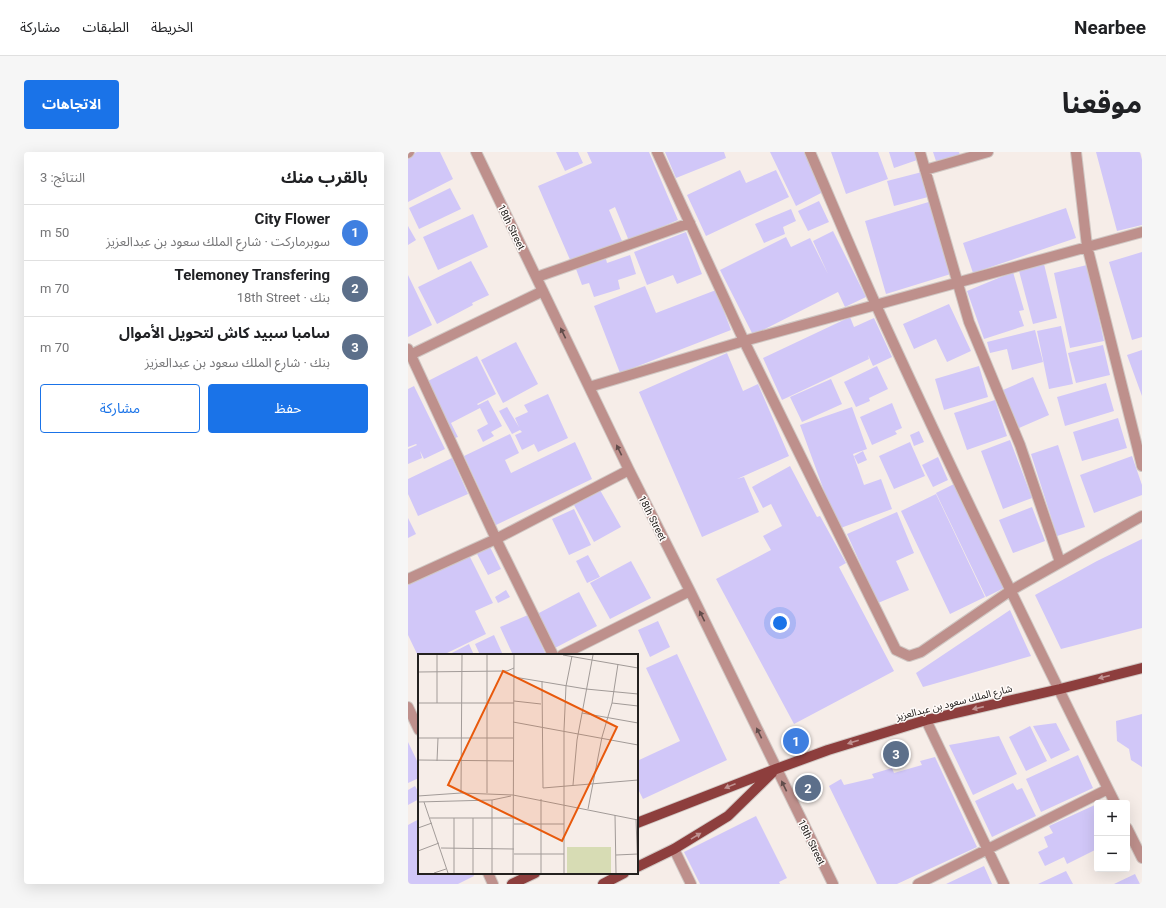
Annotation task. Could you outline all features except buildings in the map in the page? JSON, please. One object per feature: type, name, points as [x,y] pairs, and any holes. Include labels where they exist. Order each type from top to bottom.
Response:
[{"type":"main road","name":"شارع الملك سعود بن عبدالعزيز","points":[[638,824],[828,750],[926,720],[1060,689],[1142,668]]},
{"type":"main road","name":"شارع الملك سعود بن عبدالعزيز","points":[[638,867],[674,849],[728,816],[776,769]]},
{"type":"main road","points":[[512,884],[533,874]]},
{"type":"main road","points":[[603,884],[622,874]]},
{"type":"street","name":"18th Street","points":[[477,152],[629,470],[690,591],[833,884]]},
{"type":"street","points":[[657,152],[744,341],[896,650],[909,656],[921,652],[1010,591],[1142,516]]},
{"type":"street","points":[[810,152],[875,304],[1010,591],[1060,689],[1114,800]]},
{"type":"street","points":[[920,152],[969,322],[1020,445],[1060,562]]},
{"type":"street","points":[[925,170],[988,152]]},
{"type":"street","points":[[1076,152],[1087,246],[1142,466]]},
{"type":"street","points":[[537,277],[690,223]]},
{"type":"street","points":[[589,387],[875,304],[1142,232]]},
{"type":"street","points":[[543,291],[409,353],[496,539],[553,654]]},
{"type":"street","points":[[408,579],[496,539],[629,470]]},
{"type":"street","points":[[564,654],[690,591]]},
{"type":"street","points":[[408,707],[414,720]]},
{"type":"street","points":[[926,720],[1004,884]]},
{"type":"street","points":[[918,884],[1108,789]]},
{"type":"street","points":[[1130,834],[1142,858]]},
{"type":"street","points":[[674,849],[691,884]]},
{"type":"street","points":[[488,874],[493,884]]},
{"type":"place","name":"City Flower","points":[[796,741]]},
{"type":"place","name":"سامبا سبيد كاش لتحويل الأموال","points":[[896,754]]},
{"type":"place","name":"Telemoney Transfering","points":[[808,788]]}]
